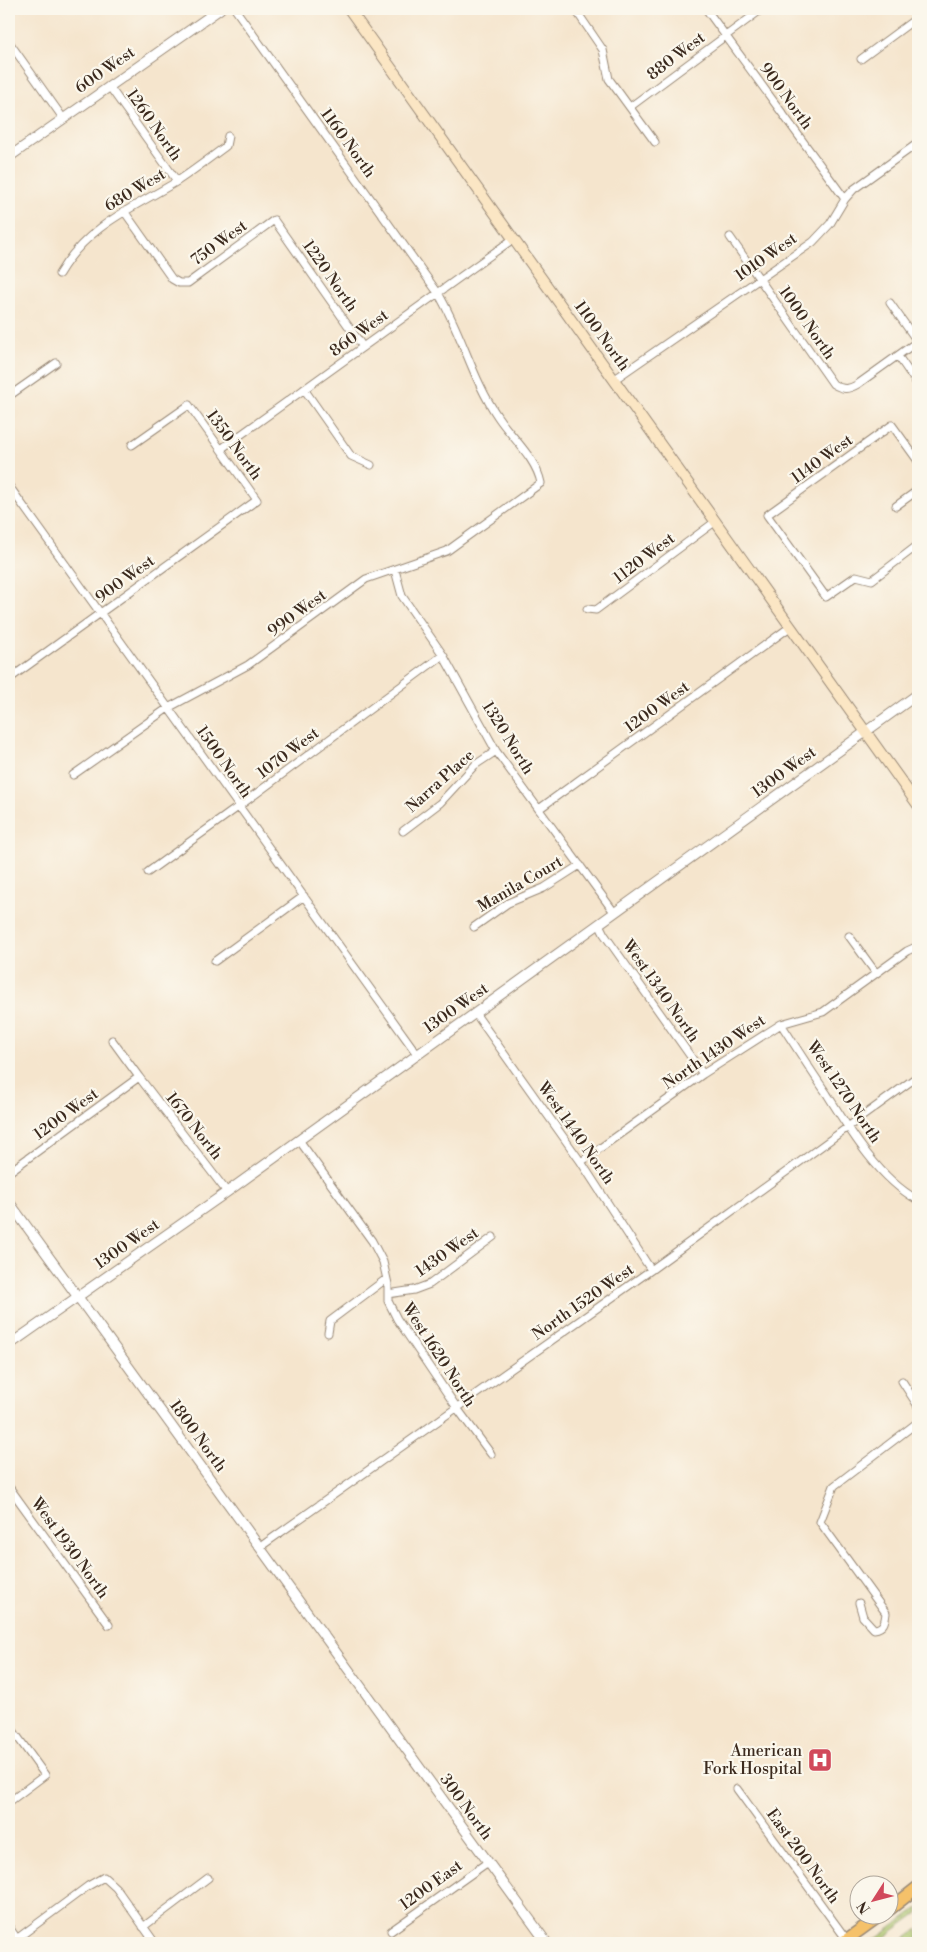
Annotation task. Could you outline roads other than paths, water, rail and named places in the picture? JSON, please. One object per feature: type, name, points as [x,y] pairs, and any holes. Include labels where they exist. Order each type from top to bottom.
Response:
[{"type":"main road","name":"1100 North","points":[[349,9],[918,805]]},
{"type":"main road","points":[[900,1901],[918,1887]]},
{"type":"main road","points":[[845,1942],[869,1924]]},
{"type":"street","name":"600 West","points":[[9,157],[220,9]]},
{"type":"street","name":"1160 North","points":[[235,9],[438,293],[450,312],[481,388],[498,416],[539,471],[541,483]]},
{"type":"street","points":[[575,9],[598,40],[603,50],[610,79],[655,142]]},
{"type":"street","name":"900 North","points":[[706,9],[845,199]]},
{"type":"street","name":"880 West","points":[[630,108],[762,9]]},
{"type":"street","points":[[862,59],[918,17]]},
{"type":"street","points":[[9,42],[63,118]]},
{"type":"street","name":"1260 North","points":[[109,86],[177,181]]},
{"type":"street","name":"680 West","points":[[59,274],[83,241],[124,211],[177,181],[226,146],[228,136]]},
{"type":"street","name":"1010 West","points":[[615,379],[813,242],[830,224],[845,199],[854,189],[918,143]]},
{"type":"street","name":"750 West","points":[[124,211],[172,279],[179,284],[188,283],[274,220]]},
{"type":"street","name":"1220 North","points":[[274,220],[363,347]]},
{"type":"street","name":"1000 North","points":[[730,237],[833,384],[842,390],[850,388],[875,372],[918,341]]},
{"type":"street","name":"860 West","points":[[221,449],[513,239]]},
{"type":"street","points":[[890,303],[918,341]]},
{"type":"street","points":[[898,356],[918,385]]},
{"type":"street","points":[[9,396],[56,363]]},
{"type":"street","points":[[304,389],[352,456],[370,465]]},
{"type":"street","name":"1350 North","points":[[132,445],[189,406],[257,500]]},
{"type":"street","name":"1140 West","points":[[918,461],[892,425],[767,514],[826,597],[856,576],[872,580],[918,545]]},
{"type":"street","name":"990 West","points":[[73,775],[168,708],[248,666],[366,579],[447,551],[541,483]]},
{"type":"street","name":"1500 North","points":[[9,486],[99,614],[417,1054]]},
{"type":"street","points":[[896,506],[918,490]]},
{"type":"street","name":"900 West","points":[[9,679],[257,500]]},
{"type":"street","name":"1120 West","points":[[587,609],[596,610],[716,522]]},
{"type":"street","name":"1320 North","points":[[395,570],[402,596],[443,654],[496,751],[614,912]]},
{"type":"street","name":"1200 West","points":[[539,809],[790,626]]},
{"type":"street","name":"1070 West","points":[[148,872],[443,654]]},
{"type":"street","name":"1300 West","points":[[9,1345],[227,1192],[918,694]]},
{"type":"street","name":"Narra Place","points":[[403,831],[440,803],[475,765],[496,751]]},
{"type":"street","name":"Manila Court","points":[[474,927],[508,903],[544,888],[580,865]]},
{"type":"street","points":[[216,961],[304,896]]},
{"type":"street","name":"West 1340 North","points":[[599,924],[604,934],[703,1074]]},
{"type":"street","points":[[849,936],[876,973]]},
{"type":"street","name":"North 1430 West","points":[[581,1162],[703,1074],[781,1024],[823,1012],[907,950],[918,946]]},
{"type":"street","name":"West 1440 North","points":[[475,1013],[581,1162],[651,1270]]},
{"type":"street","name":"West 1270 North","points":[[781,1024],[848,1126],[885,1175],[907,1194],[918,1200]]},
{"type":"street","name":"1670 North","points":[[112,1040],[138,1077],[227,1192]]},
{"type":"street","name":"North 1520 West","points":[[260,1547],[651,1270],[918,1076]]},
{"type":"street","name":"1200 West","points":[[9,1172],[138,1077]]},
{"type":"street","name":"West 1620 North","points":[[299,1140],[372,1241],[383,1262],[388,1301],[397,1319],[457,1408],[491,1454]]},
{"type":"street","name":"1800 North","points":[[9,1202],[361,1688]]},
{"type":"street","name":"1430 West","points":[[388,1294],[414,1290],[430,1284],[493,1237]]},
{"type":"street","points":[[328,1333],[330,1321],[386,1279]]},
{"type":"street","points":[[902,1381],[918,1406]]},
{"type":"street","points":[[859,1604],[864,1617],[874,1629],[884,1624],[886,1613],[820,1522],[834,1486],[918,1422]]},
{"type":"street","name":"West 1930 North","points":[[9,1487],[109,1625]]},
{"type":"street","name":"300 North","points":[[361,1688],[547,1943]]},
{"type":"street","points":[[9,1726],[46,1775],[9,1802]]},
{"type":"street","name":"East 200 North","points":[[737,1789],[845,1942]]},
{"type":"street","name":"1200 East","points":[[391,1931],[488,1862]]},
{"type":"street","points":[[9,1927],[14,1941],[88,1886],[104,1877],[116,1888],[155,1943]]},
{"type":"street","points":[[143,1926],[208,1878]]},
{"type":"place","name":"American Fork Hospital","points":[[820,1760]]}]
